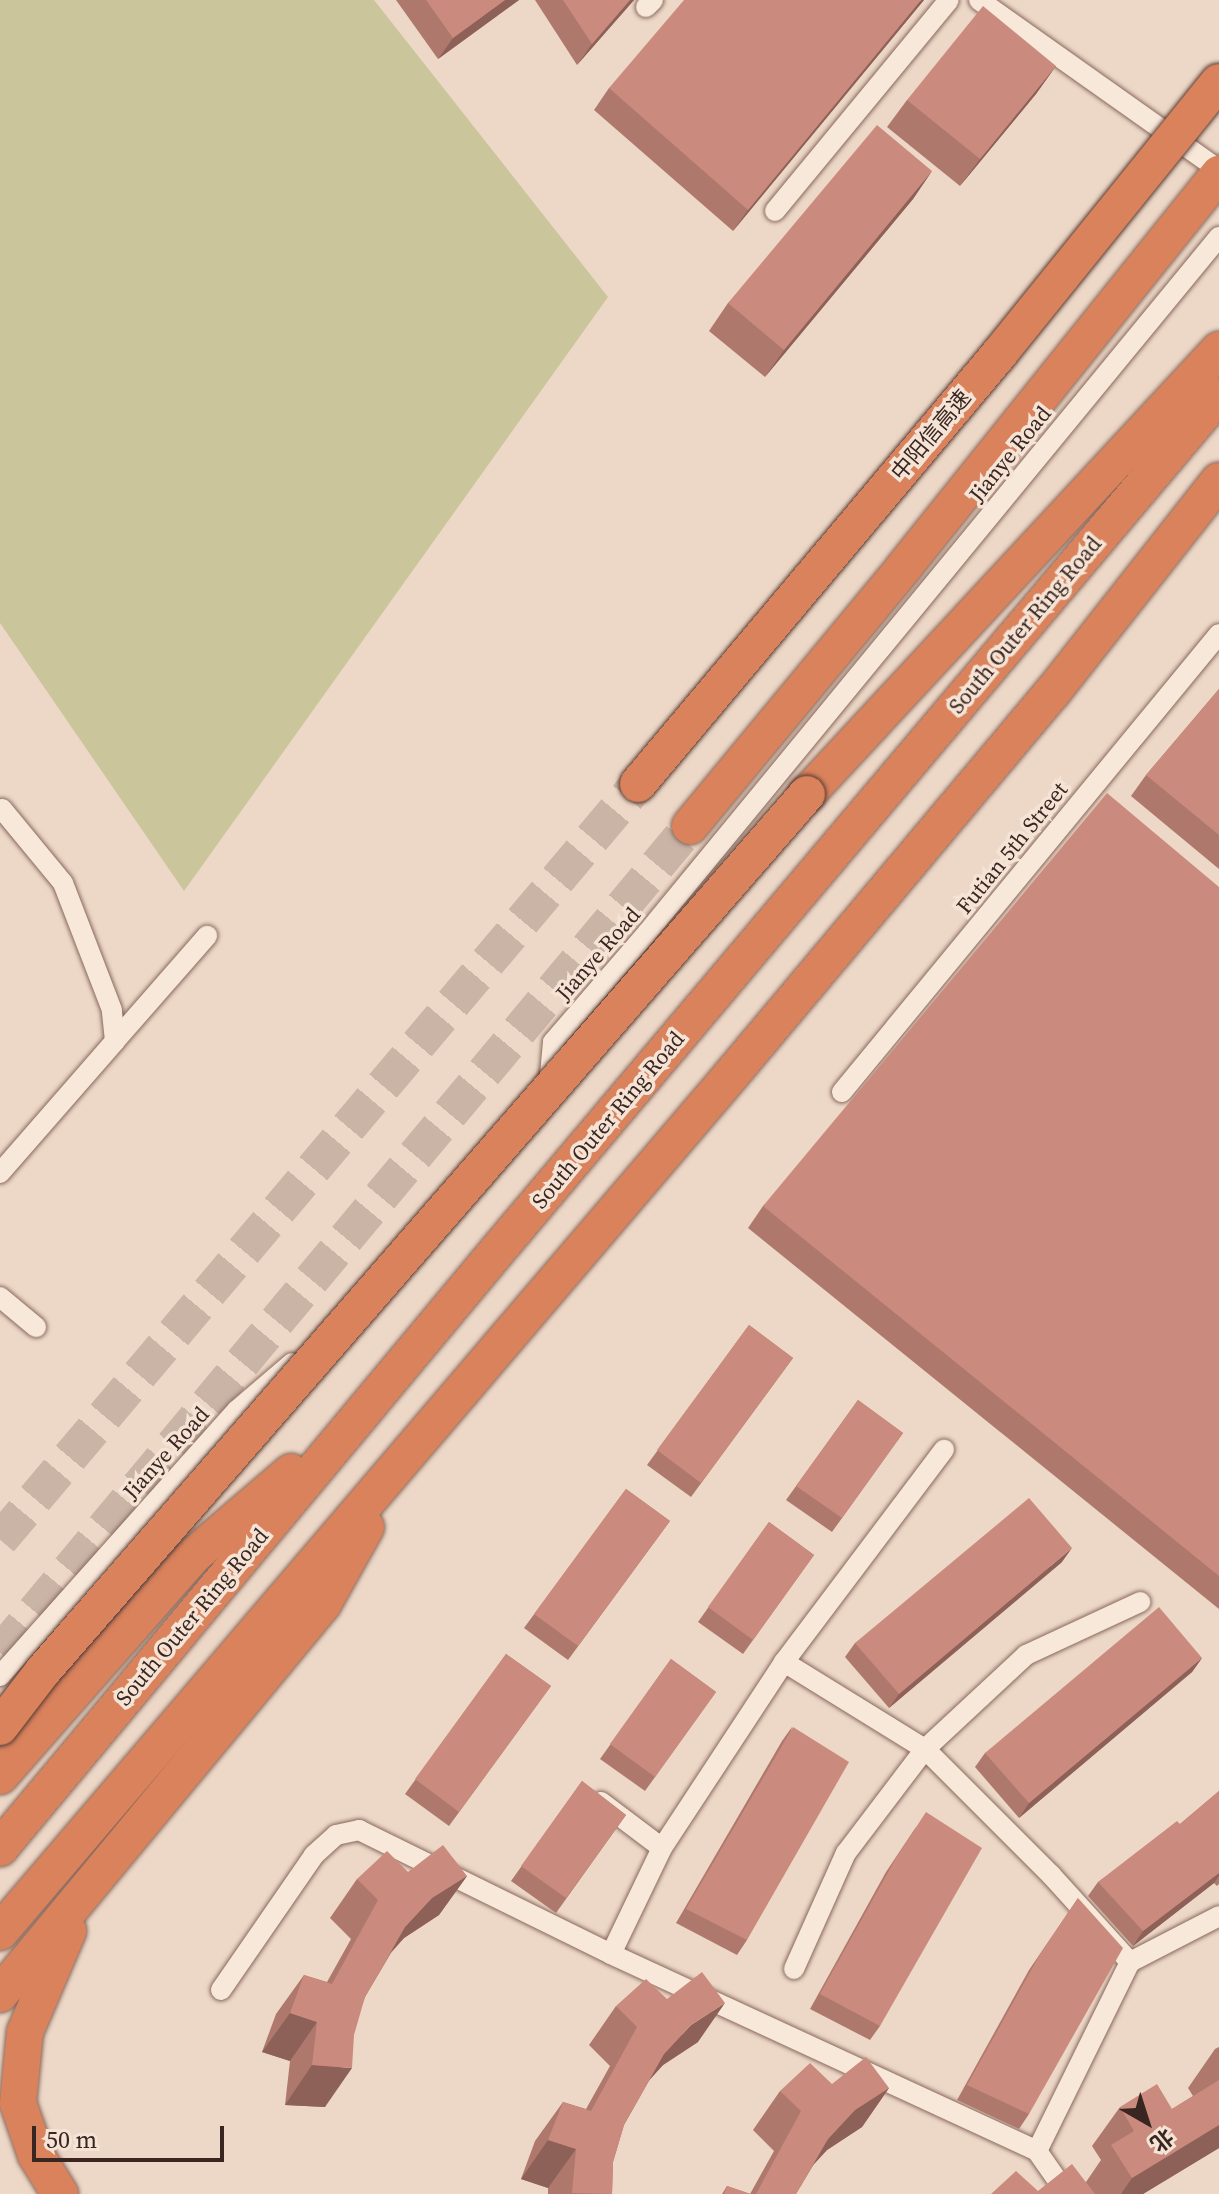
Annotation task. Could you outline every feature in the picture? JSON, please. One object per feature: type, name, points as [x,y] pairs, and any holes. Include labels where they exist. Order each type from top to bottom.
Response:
[{"type":"highway","name":"中阳信高速","points":[[638,784],[1000,353],[1219,82]]},
{"type":"highway","points":[[690,826],[904,567],[1219,172]]},
{"type":"highway","points":[[0,1727],[43,1671],[807,794],[1219,350]]},
{"type":"highway","name":"South Outer Ring Road","points":[[0,1848],[1219,395]]},
{"type":"highway","points":[[0,1932],[732,1074],[1042,705],[1219,481]]},
{"type":"highway","points":[[0,1776],[193,1556],[371,1403]]},
{"type":"highway","points":[[0,1994],[323,1604],[406,1454]]},
{"type":"highway","points":[[60,2194],[36,2155],[18,2103],[25,2032],[84,1894]]},
{"type":"street","points":[[775,211],[949,0]]},
{"type":"street","points":[[979,0],[1219,172]]},
{"type":"street","name":"Jianye Road","points":[[0,1676],[237,1410],[398,1265],[534,1115],[552,1081],[553,1042],[657,922],[1219,237]]},
{"type":"street","name":"Futian 5th Street","points":[[842,1092],[1094,799],[1219,634]]},
{"type":"street","points":[[2,809],[63,883],[112,1010],[115,1041]]},
{"type":"street","points":[[0,1173],[207,936]]},
{"type":"street","points":[[0,1297],[36,1327]]},
{"type":"street","points":[[611,1954],[662,1848],[784,1662],[944,1450]]},
{"type":"street","points":[[794,1969],[846,1853],[925,1749],[1026,1655],[1140,1602]]},
{"type":"street","points":[[784,1662],[925,1749],[1051,1875],[1130,1962]]},
{"type":"street","points":[[596,1799],[662,1848]]},
{"type":"street","points":[[221,1990],[314,1855],[336,1835],[359,1830],[611,1954],[1037,2151],[1067,2194]]},
{"type":"street","points":[[1037,2151],[1130,1962],[1219,1916]]},
{"type":"shaded area","points":[[0,0],[374,0],[608,297],[184,891],[0,623]]},
{"type":"building","points":[[426,0],[505,0],[453,38]]},
{"type":"building","points":[[563,0],[630,0],[592,44]]},
{"type":"building","points":[[684,0],[921,0],[748,210],[609,88]]},
{"type":"building","points":[[983,6],[1056,66],[980,159],[907,100]]},
{"type":"building","points":[[877,125],[932,171],[784,350],[728,303]]},
{"type":"building","points":[[1219,689],[1219,835],[1146,775]]},
{"type":"building","points":[[1107,793],[1219,887],[1219,1576],[763,1206]]},
{"type":"building","points":[[749,1325],[793,1358],[701,1483],[657,1450]]},
{"type":"building","points":[[858,1400],[903,1433],[842,1518],[796,1486]]},
{"type":"building","points":[[626,1489],[670,1521],[578,1646],[534,1614]]},
{"type":"building","points":[[1029,1498],[1072,1548],[899,1694],[855,1643]]},
{"type":"building","points":[[769,1522],[814,1555],[753,1640],[708,1607]]},
{"type":"building","points":[[1159,1607],[1202,1658],[1029,1803],[985,1753]]},
{"type":"building","points":[[506,1654],[551,1686],[459,1812],[415,1779]]},
{"type":"building","points":[[671,1659],[716,1692],[655,1777],[610,1744]]},
{"type":"building","points":[[793,1727],[849,1762],[747,1940],[686,1909]]},
{"type":"building","points":[[582,1781],[626,1815],[566,1898],[521,1866]]},
{"type":"building","points":[[1219,1791],[1219,1873],[1143,1931],[1098,1882],[1177,1821],[1180,1824]]},
{"type":"building","points":[[926,1812],[982,1848],[880,2026],[820,1994],[896,1858]]},
{"type":"building","points":[[443,1845],[467,1876],[432,1898],[405,1927],[365,1997],[354,2035],[352,2068],[312,2065],[317,2022],[290,2013],[304,1975],[332,1984],[378,1900],[357,1879],[387,1851],[408,1872]]},
{"type":"building","points":[[1078,1898],[1123,1948],[1029,2114],[967,2085],[1039,1956]]},
{"type":"building","points":[[702,1972],[725,2003],[691,2025],[664,2054],[624,2125],[613,2162],[612,2194],[572,2193],[576,2149],[548,2140],[563,2102],[591,2111],[637,2027],[616,2006],[646,1979],[667,1999]]},
{"type":"building","points":[[866,2057],[889,2088],[855,2110],[828,2139],[796,2194],[756,2194],[801,2111],[780,2091],[810,2063],[832,2084]]},
{"type":"building","points":[[1219,2080],[1219,2125],[1132,2178],[1111,2145],[1134,2131],[1120,2107],[1157,2084],[1172,2109]]},
{"type":"building","points":[[1072,2164],[1095,2194],[991,2194],[1016,2171],[1038,2191]]},
{"type":"building","points":[[727,2186],[751,2194],[724,2194]]},
{"type":"tunnel","points":[[0,1540],[638,784]]},
{"type":"tunnel","points":[[0,1653],[690,826]]}]
